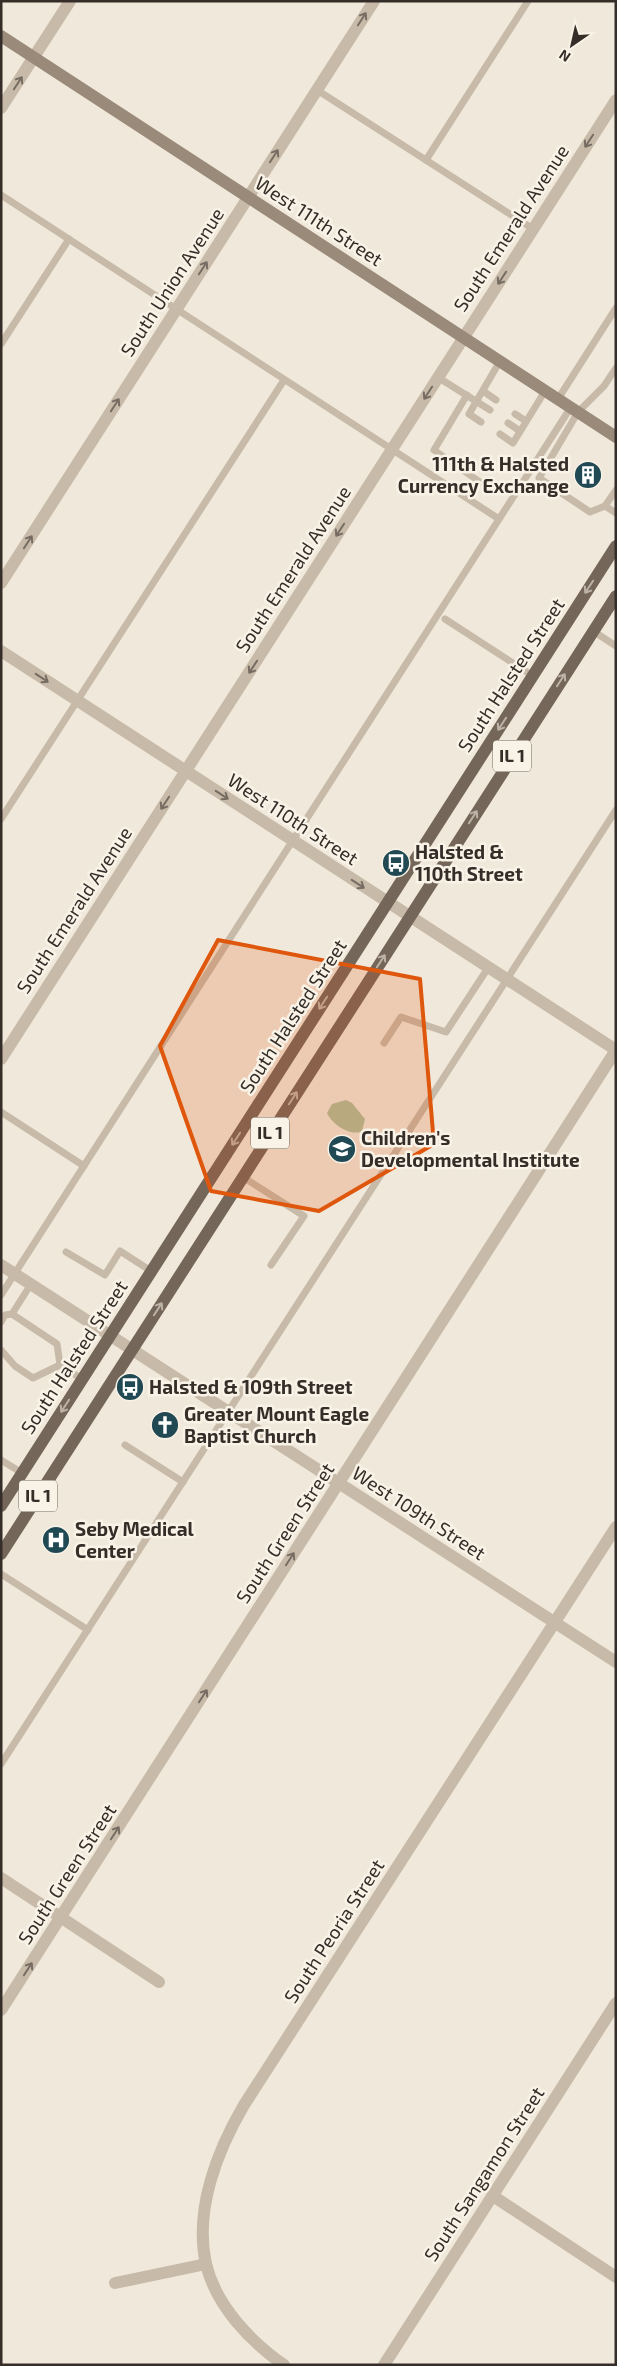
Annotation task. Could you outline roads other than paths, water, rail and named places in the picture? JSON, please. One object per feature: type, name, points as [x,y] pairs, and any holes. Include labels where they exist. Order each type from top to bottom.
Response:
[{"type":"main road","name":"West 111th Street","points":[[1,36],[616,437]]},
{"type":"main road","name":"South Halsted Street","points":[[1,1506],[616,546]]},
{"type":"main road","name":"IL 1","points":[[1,1554],[616,596]]},
{"type":"street","points":[[1,108],[70,1]]},
{"type":"street","name":"South Union Avenue","points":[[1,583],[374,1]]},
{"type":"street","name":"South Emerald Avenue","points":[[1,1059],[616,100]]},
{"type":"street","name":"West 110th Street","points":[[1,651],[616,1050]]},
{"type":"street","name":"South Green Street","points":[[1,2010],[616,1050]]},
{"type":"street","name":"West 109th Street","points":[[1,1265],[616,1662]]},
{"type":"street","name":"South Peoria Street","points":[[284,2365],[248,2336],[215,2288],[206,2264],[204,2232],[207,2198],[214,2165],[226,2137],[616,1527]]},
{"type":"street","points":[[1,1878],[159,1982]]},
{"type":"street","name":"South Sangamon Street","points":[[384,2365],[616,2003]]},
{"type":"street","points":[[492,2196],[616,2277]]},
{"type":"street","points":[[116,2282],[206,2264]]},
{"type":"lane","points":[[426,160],[528,1]]},
{"type":"lane","points":[[317,90],[533,229]]},
{"type":"lane","points":[[1,195],[499,519]]},
{"type":"lane","points":[[1,344],[68,239]]},
{"type":"lane","points":[[558,399],[616,308]]},
{"type":"lane","points":[[481,422],[468,414],[500,361]]},
{"type":"lane","points":[[1,1295],[499,519],[574,410],[604,386],[616,368]]},
{"type":"lane","points":[[439,378],[490,410]]},
{"type":"lane","points":[[1,819],[284,380]]},
{"type":"lane","points":[[500,434],[513,443],[545,390]]},
{"type":"lane","points":[[482,391],[496,400]]},
{"type":"lane","points":[[468,395],[434,450],[480,482]]},
{"type":"lane","points":[[574,410],[539,478],[590,512],[605,506],[616,490]]},
{"type":"lane","points":[[514,414],[526,421]]},
{"type":"lane","points":[[508,423],[520,431]]},
{"type":"lane","points":[[605,506],[616,514]]},
{"type":"lane","points":[[445,619],[533,676]]},
{"type":"lane","points":[[593,631],[616,646]]},
{"type":"lane","points":[[1,1764],[616,810]]},
{"type":"lane","points":[[384,1043],[400,1017],[446,1032],[488,968]]},
{"type":"lane","points":[[1,1112],[84,1166]]},
{"type":"lane","points":[[243,1177],[304,1216],[271,1265]]},
{"type":"lane","points":[[66,1252],[104,1275],[120,1251],[151,1271]]},
{"type":"lane","points":[[12,1314],[31,1284]]},
{"type":"lane","points":[[1,1322],[5,1315],[12,1314],[56,1344],[60,1365],[82,1380]]},
{"type":"lane","points":[[1,1350],[15,1366],[34,1378],[60,1365]]},
{"type":"lane","points":[[125,1445],[183,1482]]},
{"type":"lane","points":[[1,1460],[22,1473]]},
{"type":"lane","points":[[1,1574],[88,1630]]},
{"type":"place","name":"111th & Halsted Currency Exchange","points":[[588,475]]},
{"type":"place","name":"Halsted & 110th Street","points":[[396,863]]},
{"type":"place","name":"Children's Developmental Institute","points":[[342,1149]]},
{"type":"place","name":"Halsted & 109th Street","points":[[130,1387]]},
{"type":"place","name":"Greater Mount Eagle Baptist Church","points":[[165,1425]]},
{"type":"place","name":"Seby Medical Center","points":[[56,1540]]}]
